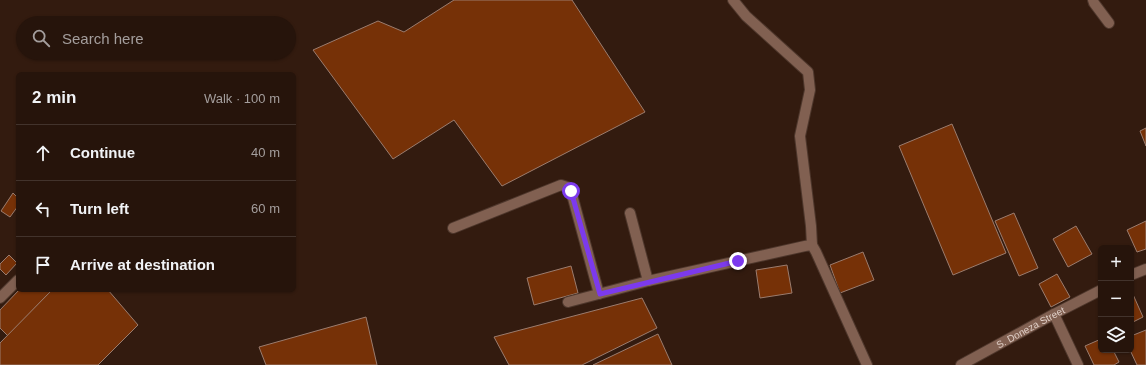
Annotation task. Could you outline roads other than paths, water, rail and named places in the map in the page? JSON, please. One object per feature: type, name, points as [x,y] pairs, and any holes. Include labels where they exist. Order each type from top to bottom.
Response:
[{"type":"street","points":[[733,0],[746,16],[808,72],[810,90],[800,136],[812,245],[867,365]]},
{"type":"street","points":[[1093,0],[1109,23]]},
{"type":"street","points":[[453,228],[560,184],[567,186],[571,191],[600,294]]},
{"type":"street","points":[[630,213],[648,281]]},
{"type":"street","points":[[568,302],[648,281],[812,245]]},
{"type":"street","points":[[1134,274],[1146,269]]},
{"type":"street","points":[[0,298],[16,282]]},
{"type":"street","name":"S. Doneza Street","points":[[961,365],[1098,292]]},
{"type":"street","points":[[1054,314],[1078,365]]}]
